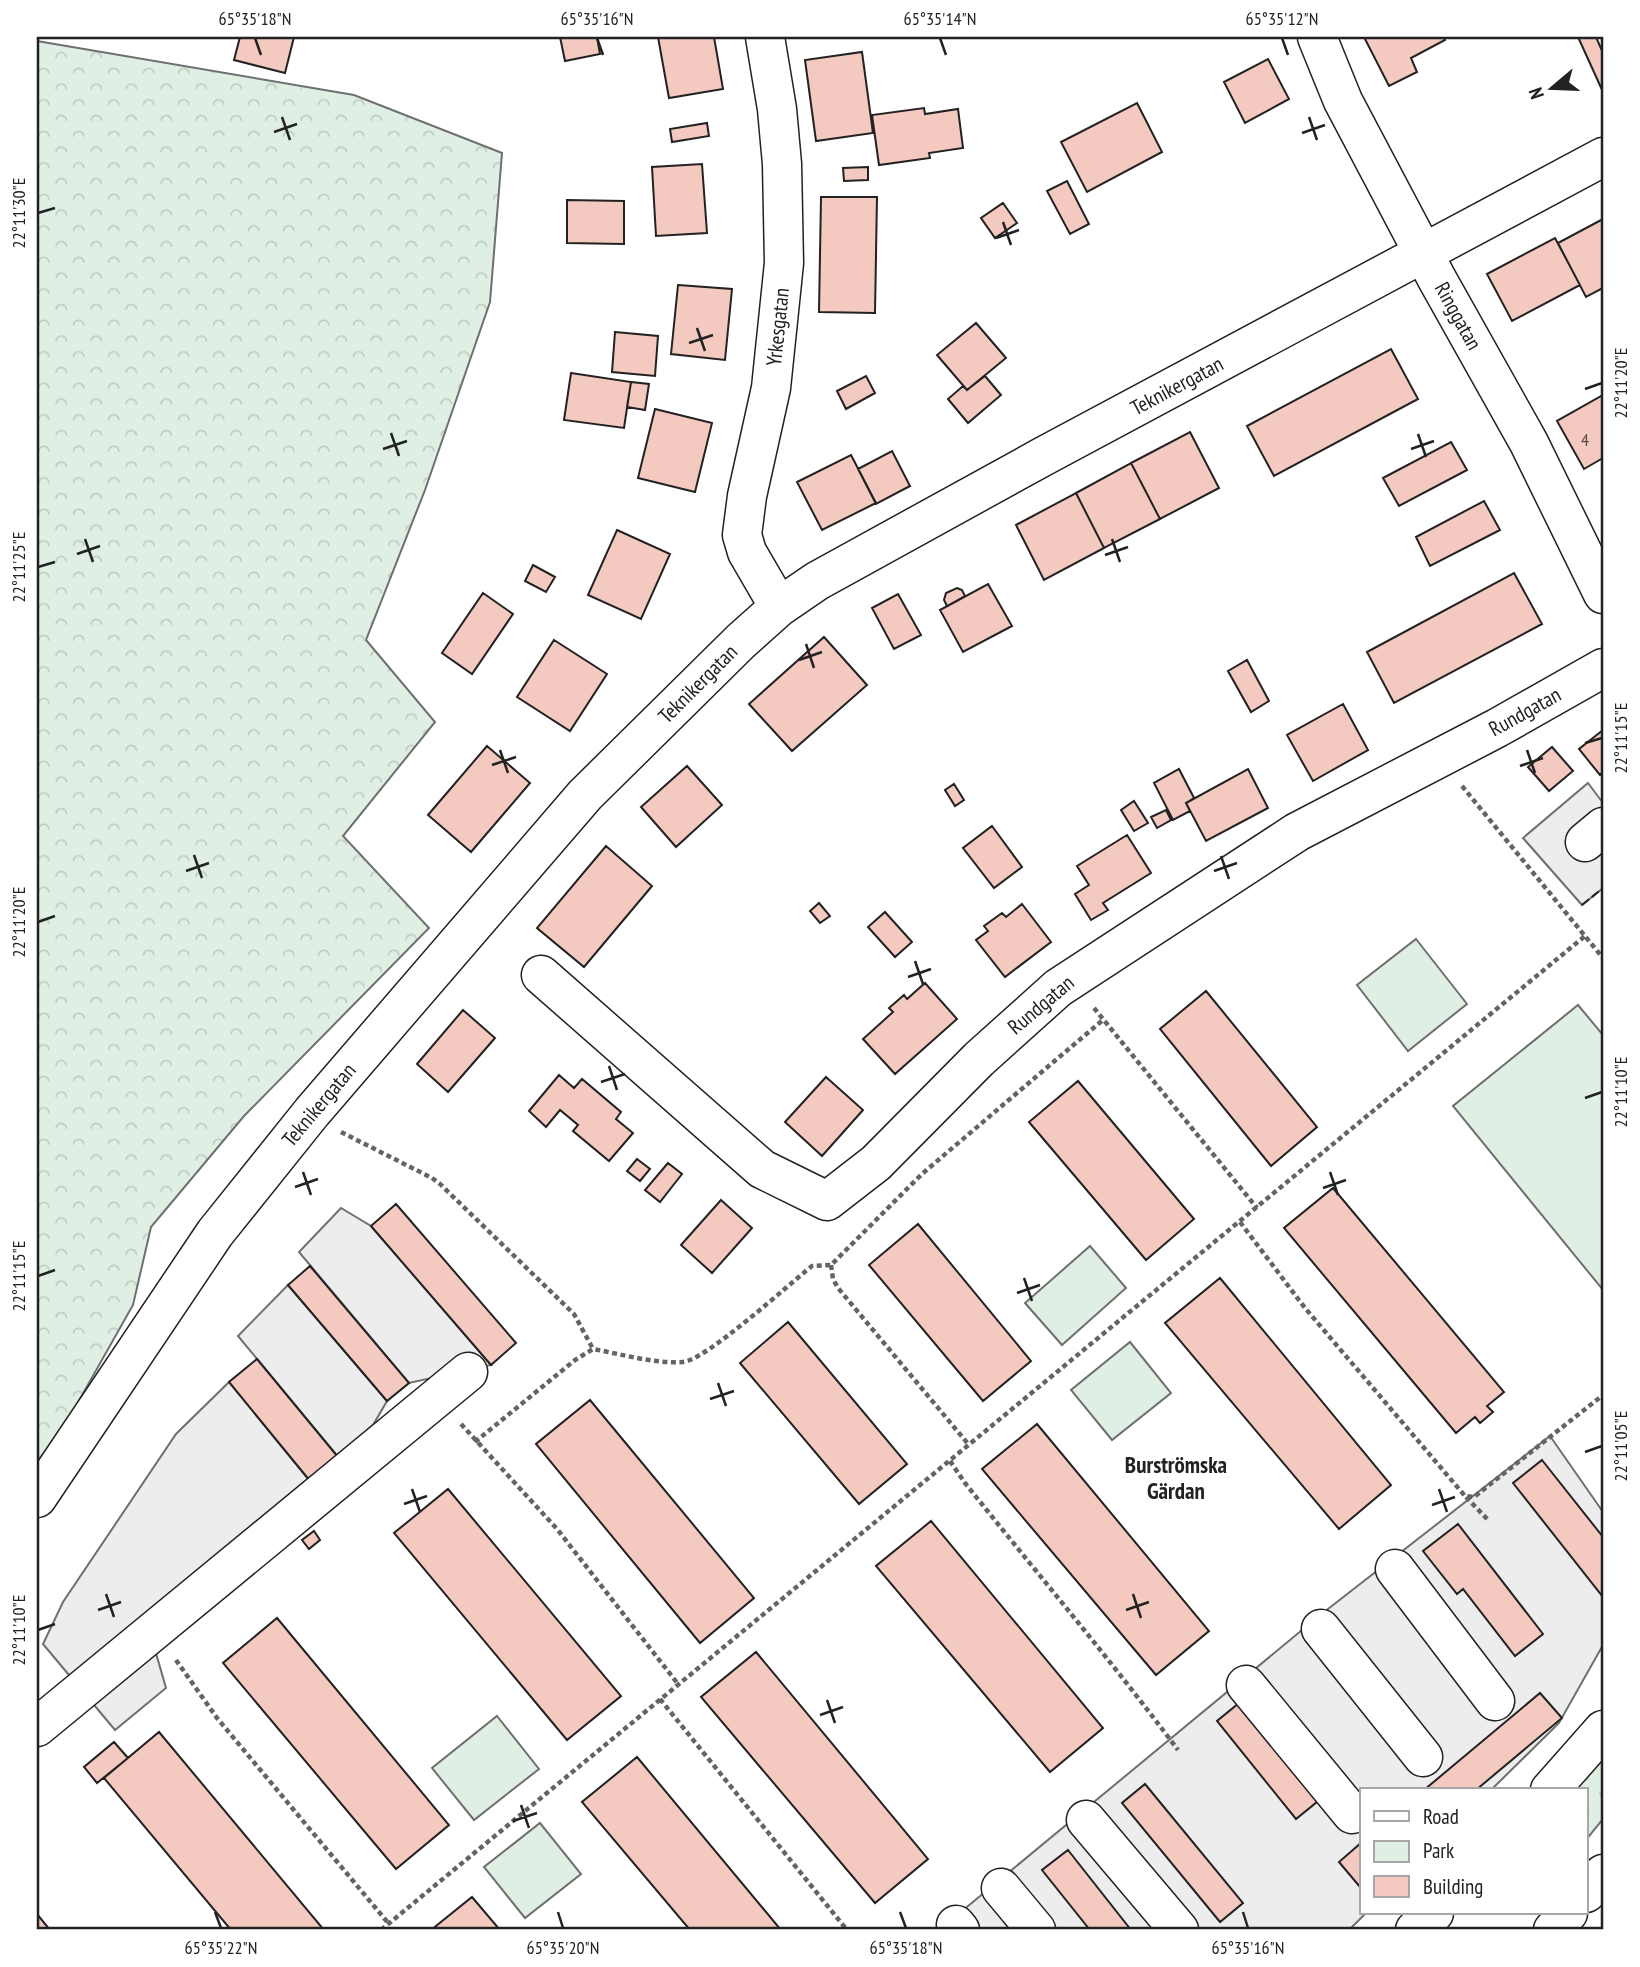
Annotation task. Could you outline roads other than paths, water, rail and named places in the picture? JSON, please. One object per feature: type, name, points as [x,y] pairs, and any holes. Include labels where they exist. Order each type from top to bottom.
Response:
[{"type":"street","name":"Yrkesgatan","points":[[765,37],[777,109],[782,164],[784,263],[771,388],[747,496],[742,535],[747,552],[779,607]]},
{"type":"street","name":"Ringgatan","points":[[1317,37],[1343,101],[1423,254],[1529,443],[1603,594]]},
{"type":"street","name":"Teknikergatan","points":[[37,1498],[215,1233],[312,1112],[585,794],[779,607],[817,581],[1032,463],[1603,157]]},
{"type":"street","name":"Rundgatan","points":[[541,975],[762,1168],[827,1200],[876,1163],[979,1059],[1058,988],[1297,832],[1442,757],[1603,668]]},
{"type":"street","points":[[37,1727],[468,1372]]},
{"type":"street","points":[[1395,1569],[1495,1701]]},
{"type":"street","points":[[1321,1629],[1423,1757]]},
{"type":"street","points":[[1246,1685],[1352,1814]]},
{"type":"street","points":[[1552,1788],[1603,1730]]},
{"type":"street","points":[[1086,1820],[1179,1930]]},
{"type":"street","points":[[1588,1891],[1603,1874]]},
{"type":"street","points":[[1001,1888],[1036,1930]]},
{"type":"street","points":[[1415,1930],[1433,1914]]},
{"type":"street","points":[[1553,1930],[1567,1914]]},
{"type":"district","name":"Burströmska Gärdan","points":[[1176,1478]]}]
